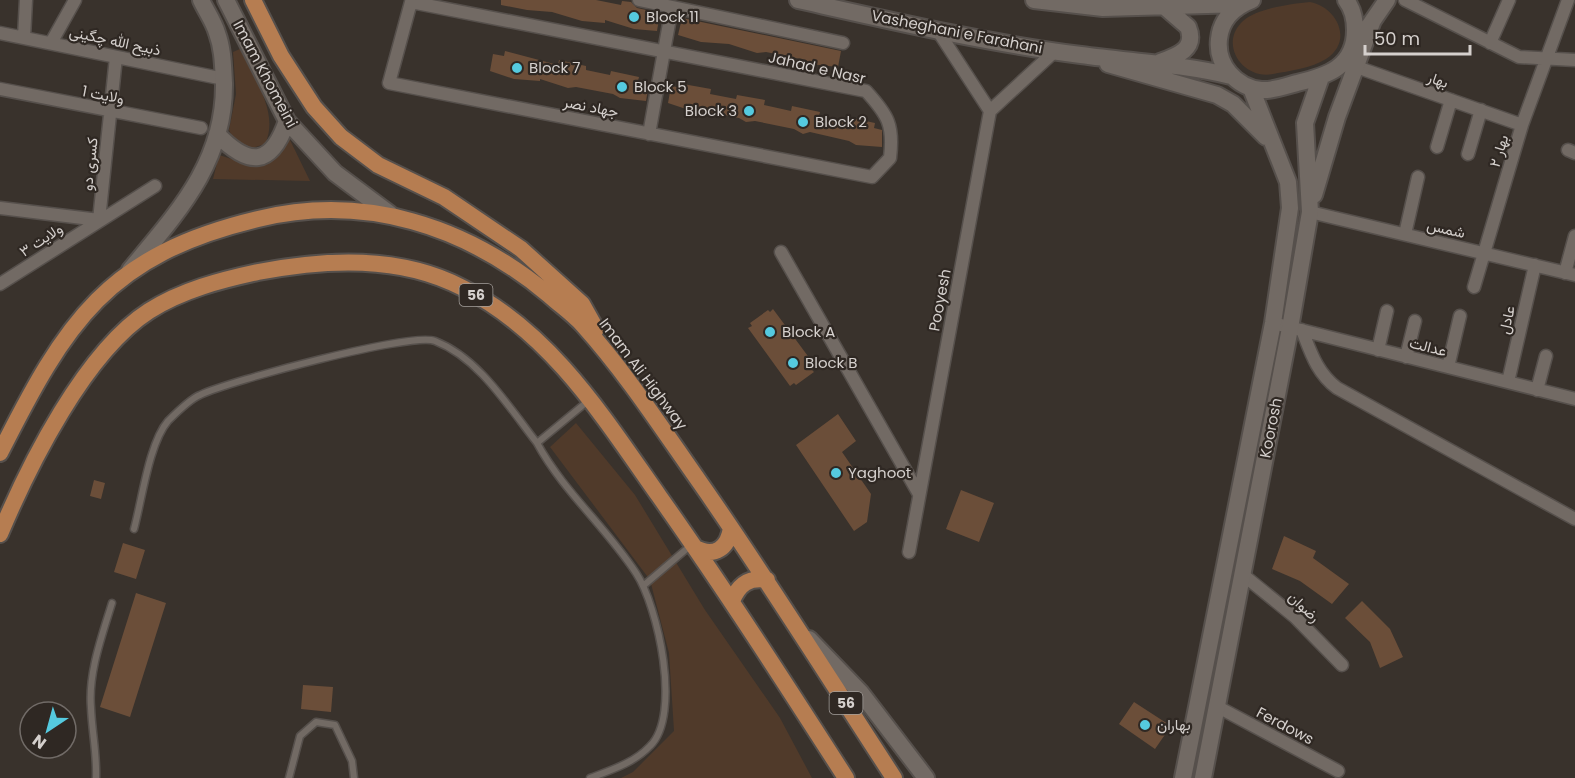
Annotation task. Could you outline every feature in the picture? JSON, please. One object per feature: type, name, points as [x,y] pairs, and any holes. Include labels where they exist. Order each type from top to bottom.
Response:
[{"type":"highway","points":[[253,0],[281,56],[314,107],[341,137],[378,165],[444,197],[521,249],[582,304],[614,362]]},
{"type":"highway","name":"Imam Ali Highway","points":[[0,453],[72,326],[105,290],[130,270],[205,234],[280,213],[347,209],[390,214],[449,234],[492,254],[524,275],[580,322],[614,362],[767,580],[894,778]]},
{"type":"highway","name":"56","points":[[0,534],[31,466],[54,425],[115,339],[149,311],[194,289],[232,277],[300,266],[362,262],[392,265],[439,278],[462,287],[510,316],[563,367],[732,601],[846,778]]},
{"type":"highway","points":[[694,546],[712,553],[720,550],[726,545],[731,528]]},
{"type":"highway","points":[[732,601],[736,590],[745,582],[756,578],[767,580]]},
{"type":"main road","name":"Imam Khomeini","points":[[130,270],[190,194],[209,162],[217,134],[222,113],[224,79],[217,32],[201,0]]},
{"type":"main road","name":"Imam Khomeini","points":[[226,0],[287,121],[335,173],[390,214]]},
{"type":"main road","name":"Vasheghani e Farahani","points":[[798,0],[938,31],[1082,55]]},
{"type":"main road","points":[[1034,0],[1103,8],[1166,8],[1247,2]]},
{"type":"main road","points":[[1310,212],[1338,117],[1350,64],[1355,21],[1346,0]]},
{"type":"main road","points":[[1353,46],[1387,0]]},
{"type":"main road","points":[[1231,76],[1220,55],[1220,31],[1232,11],[1247,2]]},
{"type":"main road","points":[[1159,62],[1183,52],[1190,40],[1188,27],[1166,8]]},
{"type":"main road","points":[[1082,55],[1159,62],[1231,76],[1251,88],[1274,89],[1321,77],[1350,64],[1373,20]]},
{"type":"main road","points":[[1082,55],[1218,95],[1233,104],[1254,123],[1277,153]]},
{"type":"main road","name":"Koorosh","points":[[1203,778],[1242,574],[1296,329],[1310,212],[1305,123],[1321,77]]},
{"type":"main road","name":"Koorosh","points":[[1183,778],[1273,323],[1290,208],[1288,182],[1251,88]]},
{"type":"main road","points":[[217,134],[243,156],[257,159],[268,154],[277,144],[287,121]]},
{"type":"main road","points":[[799,628],[861,693],[926,778]]},
{"type":"street","points":[[24,37],[26,0]]},
{"type":"street","points":[[51,43],[75,0]]},
{"type":"street","name":"Jahad e Nasr","points":[[639,0],[843,43]]},
{"type":"street","points":[[1405,0],[1519,57],[1547,59],[1558,57],[1575,60]]},
{"type":"street","points":[[1490,43],[1509,0]]},
{"type":"street","name":"بهار ۲","points":[[1474,287],[1522,125],[1568,0]]},
{"type":"street","name":"Jahad e Nasr","points":[[412,1],[866,91],[886,113],[891,128],[890,158],[872,177],[649,134]]},
{"type":"street","name":"جهاد نصر","points":[[412,1],[389,83],[649,134]]},
{"type":"street","points":[[649,134],[672,7]]},
{"type":"street","points":[[938,31],[990,111],[1055,51]]},
{"type":"street","name":"ذبیح الله چگینی","points":[[0,33],[224,79]]},
{"type":"street","name":"کسری دو","points":[[99,220],[116,57]]},
{"type":"street","name":"بهار","points":[[1350,64],[1522,125]]},
{"type":"street","name":"ولایت 1","points":[[0,89],[201,128]]},
{"type":"street","points":[[1437,147],[1451,100]]},
{"type":"street","points":[[1468,154],[1480,110]]},
{"type":"street","name":"Pooyesh","points":[[909,552],[990,111]]},
{"type":"street","points":[[1405,234],[1418,177]]},
{"type":"street","name":"ولایت ۳","points":[[0,285],[155,186]]},
{"type":"street","points":[[0,208],[99,220]]},
{"type":"street","name":"شمس","points":[[1310,212],[1570,274]]},
{"type":"street","points":[[1570,274],[1575,236]]},
{"type":"street","points":[[781,252],[919,494]]},
{"type":"street","name":"عادل","points":[[1508,382],[1535,265]]},
{"type":"street","points":[[1378,350],[1387,311]]},
{"type":"street","points":[[1448,367],[1460,316]]},
{"type":"street","points":[[1406,357],[1414,321]]},
{"type":"street","name":"عدالت","points":[[1273,323],[1575,399]]},
{"type":"street","points":[[1296,329],[1325,379],[1337,388],[1575,519]]},
{"type":"street","points":[[1537,390],[1546,356]]},
{"type":"street","name":"رضوان","points":[[1242,574],[1295,617],[1342,665]]},
{"type":"street","name":"Ferdows","points":[[1218,707],[1338,771]]},
{"type":"lane","points":[[134,529],[151,459],[167,422],[198,395],[313,361],[405,340],[431,339],[453,349],[487,380],[537,442],[565,486],[637,573],[654,612],[662,655],[665,703],[660,731],[651,746],[629,762],[590,778]]},
{"type":"lane","points":[[537,442],[589,400]]},
{"type":"lane","points":[[643,586],[694,546]]},
{"type":"lane","points":[[96,778],[98,753],[90,707],[95,662],[112,603]]},
{"type":"lane","points":[[289,778],[300,736],[316,722],[335,725],[352,761],[354,778]]},
{"type":"shaded area","points":[[1310,2],[1328,10],[1339,26],[1339,43],[1326,59],[1300,69],[1262,74],[1244,66],[1237,58],[1233,40],[1236,30],[1243,21],[1266,10]]},
{"type":"shaded area","points":[[240,49],[263,95],[269,120],[269,132],[265,144],[249,149],[234,141],[229,130],[236,94],[233,52]]},
{"type":"shaded area","points":[[289,138],[310,181],[213,179],[219,155],[259,164],[274,157]]},
{"type":"shaded area","points":[[576,423],[635,495],[705,610],[780,718],[812,778],[621,778],[633,772],[674,731],[669,653],[650,580],[550,447]]},
{"type":"building","points":[[501,0],[596,0],[621,5],[622,1],[631,2],[637,8],[660,13],[657,31],[634,29],[605,20],[605,23],[582,21],[552,12],[501,5]]},
{"type":"building","points":[[682,18],[841,51],[838,67],[810,64],[806,60],[766,52],[757,53],[729,44],[701,42],[678,35]]},
{"type":"building","points":[[505,51],[558,65],[559,60],[586,66],[586,70],[610,75],[611,71],[639,77],[638,81],[649,83],[646,101],[620,98],[613,94],[576,87],[568,88],[540,79],[540,81],[514,79],[490,71],[493,54],[504,56]]},
{"type":"building","points":[[683,84],[711,89],[710,94],[736,99],[737,95],[765,100],[764,105],[791,111],[792,106],[820,112],[819,116],[846,122],[847,117],[875,123],[874,128],[882,130],[882,147],[856,145],[849,141],[810,132],[803,134],[794,129],[755,121],[746,122],[739,118],[700,110],[692,111],[668,103],[671,86],[682,88]]},
{"type":"building","points":[[773,309],[816,367],[812,370],[814,372],[796,385],[794,383],[790,386],[748,328],[752,326],[750,323]]},
{"type":"building","name":"Yaghoot","points":[[838,414],[856,441],[842,452],[871,494],[867,522],[854,531],[796,445]]},
{"type":"building","points":[[94,480],[105,483],[101,499],[90,496]]},
{"type":"building","points":[[961,490],[994,503],[979,542],[946,529]]},
{"type":"building","points":[[1284,536],[1316,551],[1313,558],[1349,584],[1332,604],[1300,581],[1272,569]]},
{"type":"building","points":[[123,543],[145,550],[136,579],[114,572]]},
{"type":"building","points":[[136,593],[166,603],[130,717],[100,707]]},
{"type":"building","points":[[1362,601],[1390,629],[1403,657],[1380,668],[1370,642],[1345,618]]},
{"type":"building","points":[[303,685],[333,687],[331,712],[301,709]]},
{"type":"building","name":"بهاران","points":[[1134,702],[1171,726],[1155,749],[1119,724]]},
{"type":"place","name":"Block 11","points":[[634,17]]},
{"type":"place","name":"Block 7","points":[[517,68]]},
{"type":"place","name":"Block 5","points":[[622,87]]},
{"type":"place","name":"Block 3","points":[[749,111]]},
{"type":"place","name":"Block 2","points":[[803,122]]},
{"type":"place","name":"Block A","points":[[770,332]]},
{"type":"place","name":"Block B","points":[[793,363]]},
{"type":"place","name":"Yaghoot","points":[[836,473]]},
{"type":"place","name":"بهاران","points":[[1145,725]]}]
